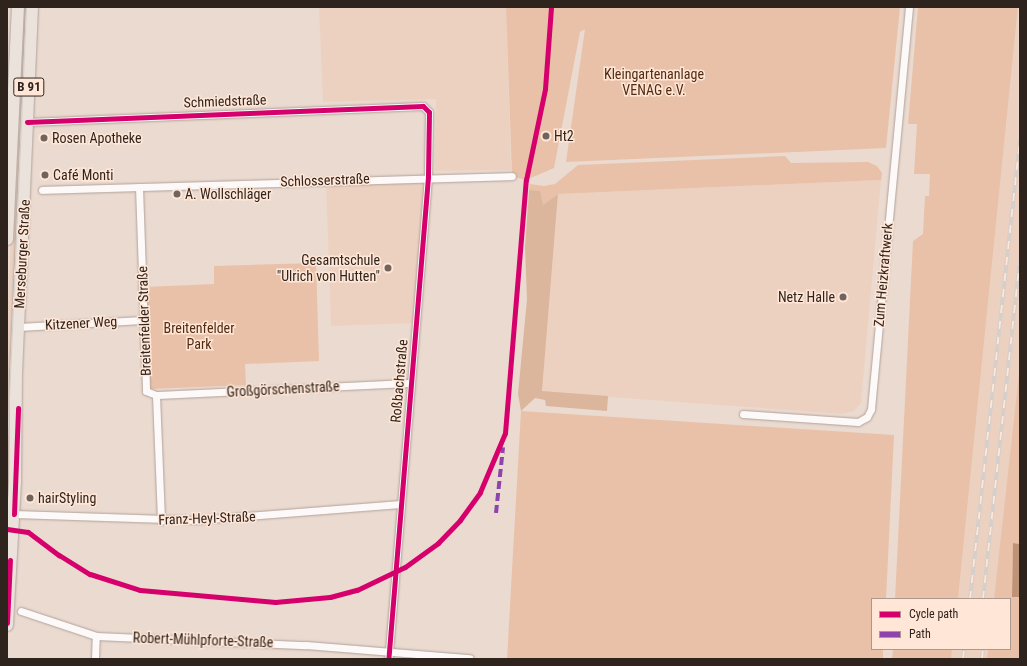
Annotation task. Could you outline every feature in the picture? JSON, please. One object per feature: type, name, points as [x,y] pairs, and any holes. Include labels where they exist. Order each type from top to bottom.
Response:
[{"type":"main road","name":"Merseburger Straße","points":[[7,239],[10,122],[18,7]]},
{"type":"main road","name":"Merseburger Straße","points":[[7,625],[14,514],[18,327],[32,7]]},
{"type":"main road","points":[[10,122],[27,122]]},
{"type":"street","name":"Zum Heizkraftwerk","points":[[743,414],[858,422],[867,417],[871,409],[909,7]]},
{"type":"street","name":"Schmiedstraße","points":[[27,122],[423,106]]},
{"type":"street","name":"Roßbachstraße","points":[[388,656],[428,177],[429,112],[423,106]]},
{"type":"street","name":"Schlosserstraße","points":[[42,190],[428,177],[512,176]]},
{"type":"street","name":"Breitenfelder Straße","points":[[139,187],[146,390],[156,395],[161,521]]},
{"type":"street","name":"Kitzener Weg","points":[[18,327],[143,320]]},
{"type":"street","name":"Großgörschenstraße","points":[[156,395],[410,383]]},
{"type":"street","name":"Franz-Heyl-Straße","points":[[14,514],[161,521],[227,519],[400,504]]},
{"type":"street","name":"Robert-Mühlpforte-Straße","points":[[21,610],[96,636],[306,645],[388,656]]},
{"type":"street","points":[[95,659],[96,636]]},
{"type":"street","points":[[388,656],[469,658]]},
{"type":"shaded area","points":[[21,7],[28,7],[23,120],[16,120]]},
{"type":"shaded area","points":[[319,7],[506,7],[511,170],[435,171],[436,99],[323,102]]},
{"type":"shaded area","points":[[1018,7],[1020,385],[996,598],[958,598]]},
{"type":"shaded area","points":[[15,128],[23,128],[10,493],[7,500],[7,338]]},
{"type":"shaded area","points":[[428,177],[415,323],[331,326],[326,180]]},
{"type":"shaded area","points":[[881,180],[861,403],[854,411],[842,414],[542,392],[558,194]]},
{"type":"shaded area","points":[[529,190],[540,191],[543,205],[558,194],[542,391],[608,396],[607,411],[546,406],[545,400],[535,398],[521,411],[518,394],[527,299],[525,247]]},
{"type":"shaded area","points":[[1013,543],[1020,544],[1020,597],[1012,597]]},
{"type":"shaded area","points":[[952,650],[990,650],[989,659],[951,659]]},
{"type":"green space","name":"Kleingartenanlage VENAG e.V.","points":[[506,7],[900,7],[886,148],[566,162],[585,29],[580,32],[554,168],[526,180],[512,176]]},
{"type":"green space","points":[[918,7],[1018,7],[958,598],[895,598],[913,241],[923,234],[925,196],[929,196],[930,174],[914,174],[917,124],[908,124]]},
{"type":"green space","points":[[785,156],[791,163],[868,162],[877,166],[882,173],[881,180],[558,194],[543,205],[529,190],[530,184],[544,186],[555,184],[578,165]]},
{"type":"green space","name":"Breitenfelder Park","points":[[316,263],[319,361],[245,364],[246,385],[149,389],[146,287],[214,284],[214,266]]},
{"type":"green space","points":[[1020,365],[1020,544],[1013,543],[1012,596],[1020,597],[1020,659],[987,659],[988,650],[1011,650],[1011,598],[994,598]]},
{"type":"green space","points":[[521,411],[894,435],[886,598],[871,598],[871,650],[883,650],[883,659],[507,659]]},
{"type":"green space","points":[[893,650],[952,650],[951,659],[892,659]]},
{"type":"tram line","points":[[7,444],[26,7]]},
{"type":"railway","points":[[970,598],[1020,141]]},
{"type":"railway","points":[[983,598],[1020,260]]},
{"type":"railway","points":[[963,659],[964,650]]},
{"type":"railway","points":[[982,659],[983,650]]},
{"type":"marked path","points":[[496,513],[503,447]]},
{"type":"cycle path","points":[[7,529],[28,532],[59,555],[90,574],[140,590],[275,602],[330,597],[357,590],[405,567],[438,543],[460,520],[480,492],[505,433],[526,180],[545,89],[551,7]]},
{"type":"cycle path","points":[[27,122],[423,106],[429,112],[428,177],[388,659]]},
{"type":"cycle path","points":[[14,514],[18,408]]},
{"type":"cycle path","points":[[7,623],[10,560]]},
{"type":"place","name":"Ht2","points":[[546,136]]},
{"type":"place","name":"Rosen Apotheke","points":[[44,138]]},
{"type":"place","name":"Café Monti","points":[[45,175]]},
{"type":"place","name":"A. Wollschläger","points":[[177,194]]},
{"type":"place","name":"Gesamtschule \"Ulrich von Hutten\"","points":[[388,268]]},
{"type":"place","name":"Netz Halle","points":[[843,297]]},
{"type":"place","name":"hairStyling","points":[[30,498]]}]
